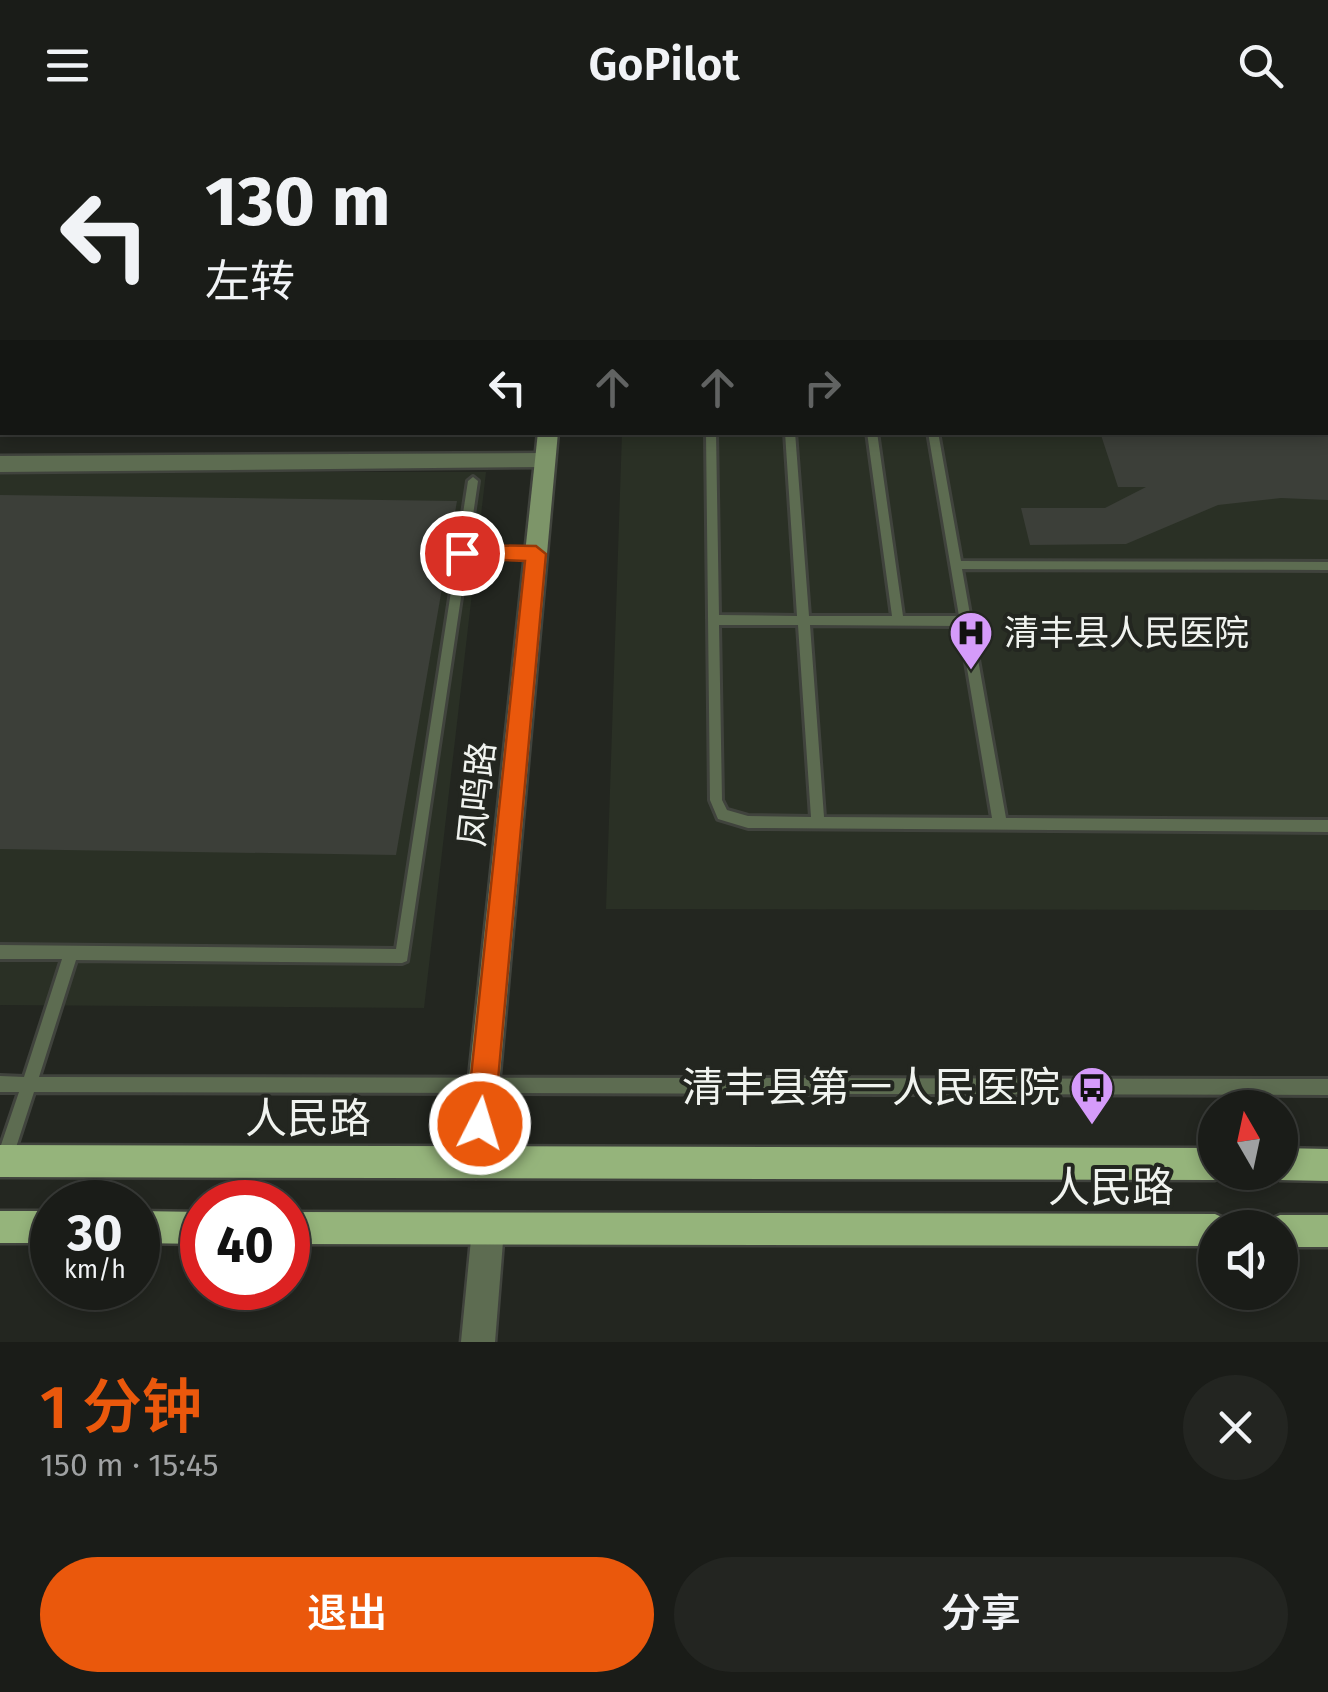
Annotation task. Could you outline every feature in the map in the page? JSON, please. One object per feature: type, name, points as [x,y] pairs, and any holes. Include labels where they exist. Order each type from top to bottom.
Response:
[{"type":"main road","name":"人民路","points":[[2,1161],[1198,1164]]},
{"type":"main road","points":[[1298,1164],[1328,1164]]},
{"type":"main road","points":[[0,1227],[30,1227]]},
{"type":"main road","name":"人民路","points":[[310,1228],[1198,1230]]},
{"type":"main road","points":[[1298,1230],[1328,1231]]},
{"type":"street","name":"凤鸣路","points":[[476,1162],[548,435]]},
{"type":"street","points":[[0,464],[546,460]]},
{"type":"street","points":[[478,1342],[488,1229]]},
{"type":"lane","points":[[711,435],[716,800],[723,815],[748,822],[1328,826]]},
{"type":"lane","points":[[790,435],[818,823]]},
{"type":"lane","points":[[872,435],[898,621]]},
{"type":"lane","points":[[934,435],[1000,824]]},
{"type":"lane","points":[[0,952],[402,956],[473,481]]},
{"type":"lane","points":[[462,553],[536,554]]},
{"type":"lane","points":[[956,565],[1328,566]]},
{"type":"lane","points":[[714,620],[965,621]]},
{"type":"lane","points":[[2,1161],[71,953]]},
{"type":"lane","points":[[0,1084],[1328,1088]]},
{"type":"shaded area","name":"清丰县人民医院","points":[[622,435],[1328,435],[1328,910],[606,909]]},
{"type":"shaded area","points":[[0,472],[486,472],[424,1008],[0,1005]]},
{"type":"building","points":[[1101,435],[1328,435],[1328,500],[1281,498],[1218,505],[1126,544],[1030,545],[1021,508],[1105,508],[1146,487],[1118,487]]},
{"type":"building","points":[[0,495],[457,501],[396,855],[0,849]]},
{"type":"place","name":"清丰县人民医院","points":[[971,671]]},
{"type":"place","name":"清丰县第一人民医院","points":[[1092,1126]]},
{"type":"route","points":[[462,553],[536,554],[480,1124]]}]
